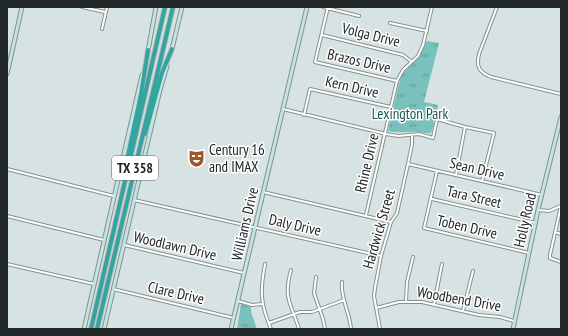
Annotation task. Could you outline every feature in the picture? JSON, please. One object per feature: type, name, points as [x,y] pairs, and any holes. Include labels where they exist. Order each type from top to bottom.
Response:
[{"type":"highway","name":"TX 358","points":[[91,329],[165,7]]},
{"type":"highway","name":"TX 358","points":[[97,329],[173,7]]},
{"type":"highway","points":[[137,159],[162,73],[172,49]]},
{"type":"highway","points":[[125,181],[127,159],[141,94],[148,50]]},
{"type":"main road","points":[[7,74],[22,7]]},
{"type":"main road","points":[[84,329],[148,50],[156,7]]},
{"type":"main road","points":[[104,329],[160,90],[182,7]]},
{"type":"main road","name":"Williams Drive","points":[[231,329],[307,7]]},
{"type":"main road","name":"Holly Road","points":[[513,329],[538,210],[561,117]]},
{"type":"street","points":[[82,7],[105,12]]},
{"type":"street","points":[[102,29],[107,7]]},
{"type":"street","points":[[323,7],[359,16]]},
{"type":"street","name":"Rhine Drive","points":[[366,215],[386,134],[397,81],[403,70],[418,56],[427,31],[432,7]]},
{"type":"street","points":[[497,7],[477,60],[482,73],[491,77],[561,94]]},
{"type":"street","points":[[322,35],[328,8]]},
{"type":"street","points":[[390,23],[427,31]]},
{"type":"street","name":"Brazos Drive","points":[[322,35],[315,62],[397,81]]},
{"type":"street","name":"Volga Drive","points":[[322,35],[403,55],[412,62]]},
{"type":"street","name":"Kern Drive","points":[[304,114],[310,89],[391,108]]},
{"type":"street","points":[[283,109],[398,136],[419,134],[433,138],[437,119],[465,128],[494,133],[482,181]]},
{"type":"street","points":[[456,175],[465,128]]},
{"type":"street","name":"Hardwick Street","points":[[380,329],[374,296],[375,288],[381,256],[391,222],[397,213],[412,144],[412,135]]},
{"type":"street","name":"Sean Drive","points":[[408,164],[542,195]]},
{"type":"street","points":[[7,170],[114,196]]},
{"type":"street","points":[[432,199],[436,171]]},
{"type":"street","points":[[263,192],[391,222]]},
{"type":"street","name":"Tara Street","points":[[432,199],[536,223]]},
{"type":"street","name":"Toben Drive","points":[[432,199],[424,228],[529,253]]},
{"type":"street","name":"Daly Drive","points":[[134,200],[381,256]]},
{"type":"street","points":[[538,210],[549,211],[561,206]]},
{"type":"street","points":[[561,206],[550,258],[561,262]]},
{"type":"street","points":[[7,216],[104,240]]},
{"type":"street","points":[[555,232],[561,234]]},
{"type":"street","name":"Woodlawn Drive","points":[[124,245],[244,273]]},
{"type":"street","points":[[406,302],[413,257]]},
{"type":"street","points":[[7,264],[94,284]]},
{"type":"street","points":[[265,264],[261,290],[262,304],[271,329]]},
{"type":"street","points":[[434,304],[442,264]]},
{"type":"street","points":[[291,270],[287,290],[288,299],[299,329]]},
{"type":"street","points":[[463,311],[473,271]]},
{"type":"street","points":[[316,277],[314,293],[325,329]]},
{"type":"street","points":[[342,282],[341,292],[348,310],[351,329]]},
{"type":"street","name":"Clare Drive","points":[[114,289],[234,318]]},
{"type":"street","points":[[269,323],[300,312],[312,312],[344,300]]},
{"type":"street","points":[[238,301],[252,305],[262,304]]},
{"type":"street","name":"Woodbend Drive","points":[[376,308],[406,302],[422,302],[479,315],[500,317],[515,321]]},
{"type":"green space","name":"Lexington Park","points":[[427,41],[439,43],[424,102],[438,105],[436,115],[433,119],[434,124],[431,133],[388,131],[402,74],[418,58]]},
{"type":"green space","points":[[241,304],[251,307],[251,312],[257,329],[237,329]]},
{"type":"place","name":"Century 16 and IMAX","points":[[196,159]]}]
